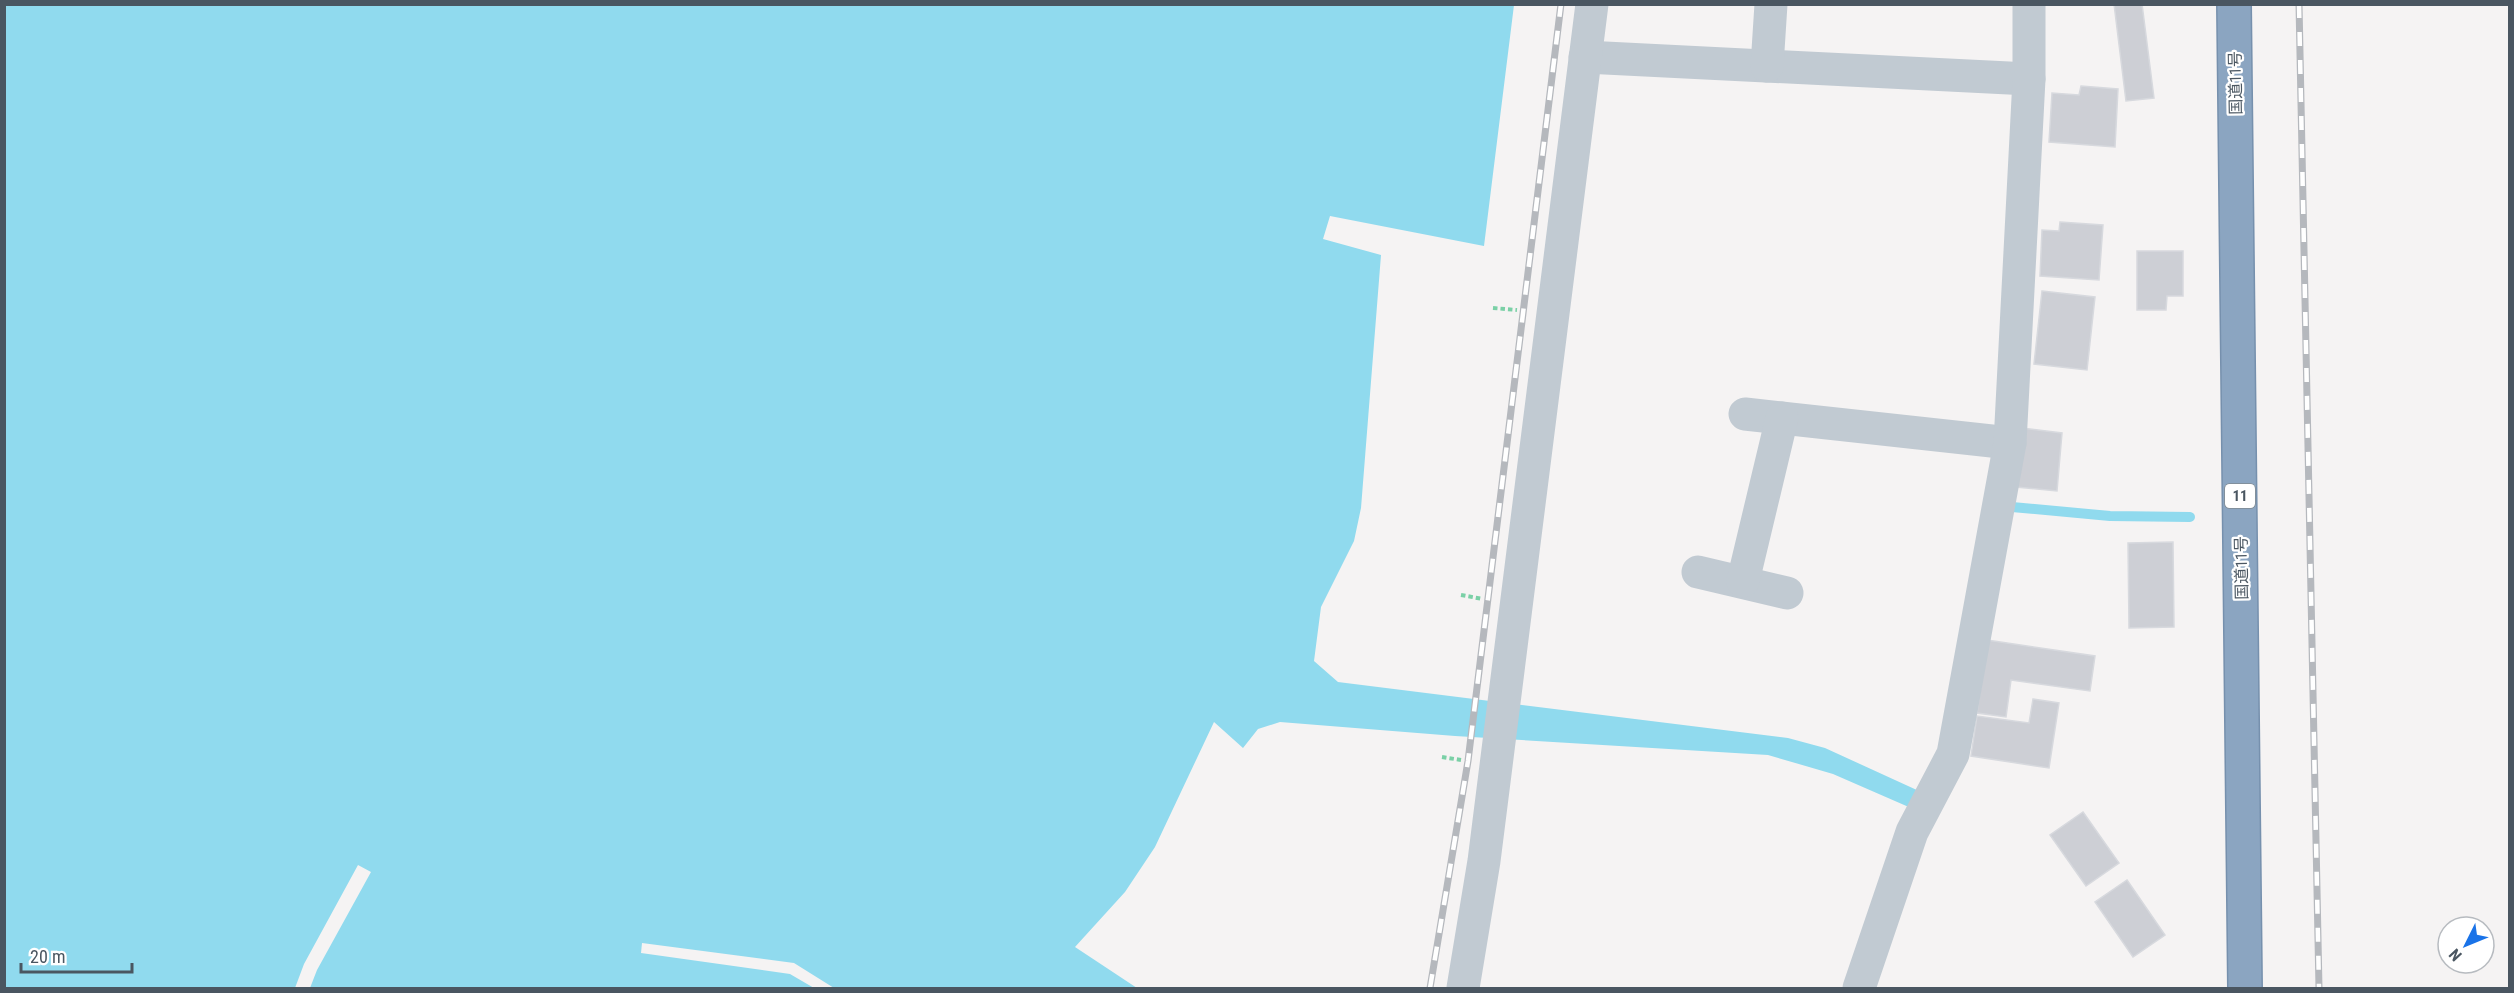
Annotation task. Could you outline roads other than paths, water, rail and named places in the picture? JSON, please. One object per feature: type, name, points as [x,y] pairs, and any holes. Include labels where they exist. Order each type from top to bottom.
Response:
[{"type":"highway","name":"国道11号","points":[[2234,4],[2245,988]]},
{"type":"street","points":[[1463,988],[1484,861],[1592,4]]},
{"type":"street","points":[[1767,66],[1772,4]]},
{"type":"street","points":[[1858,988],[1912,832],[1953,754],[2010,443],[2029,78],[2029,4]]},
{"type":"street","points":[[1585,57],[2029,78]]},
{"type":"street","points":[[1745,414],[2010,443]]},
{"type":"street","points":[[1743,581],[1782,418]]},
{"type":"street","points":[[1698,572],[1743,581],[1787,594]]},
{"type":"water","points":[[5,5],[1514,5],[1484,246],[1330,216],[1323,239],[1381,255],[1361,508],[1354,541],[1321,607],[1314,661],[1338,682],[1788,738],[1825,748],[1919,791],[1911,808],[1833,774],[1768,755],[1455,736],[1280,722],[1258,729],[1243,748],[1214,722],[1155,847],[1125,892],[1075,947],[1137,988],[834,988],[794,963],[642,943],[641,953],[790,974],[814,988],[310,988],[317,970],[371,872],[358,865],[304,964],[295,988],[5,988]]},
{"type":"waterway","points":[[2012,507],[2110,516],[2190,517]]},
{"type":"railway","points":[[1430,988],[1468,761],[1561,4]]},
{"type":"railway","points":[[2299,4],[2319,988]]}]
